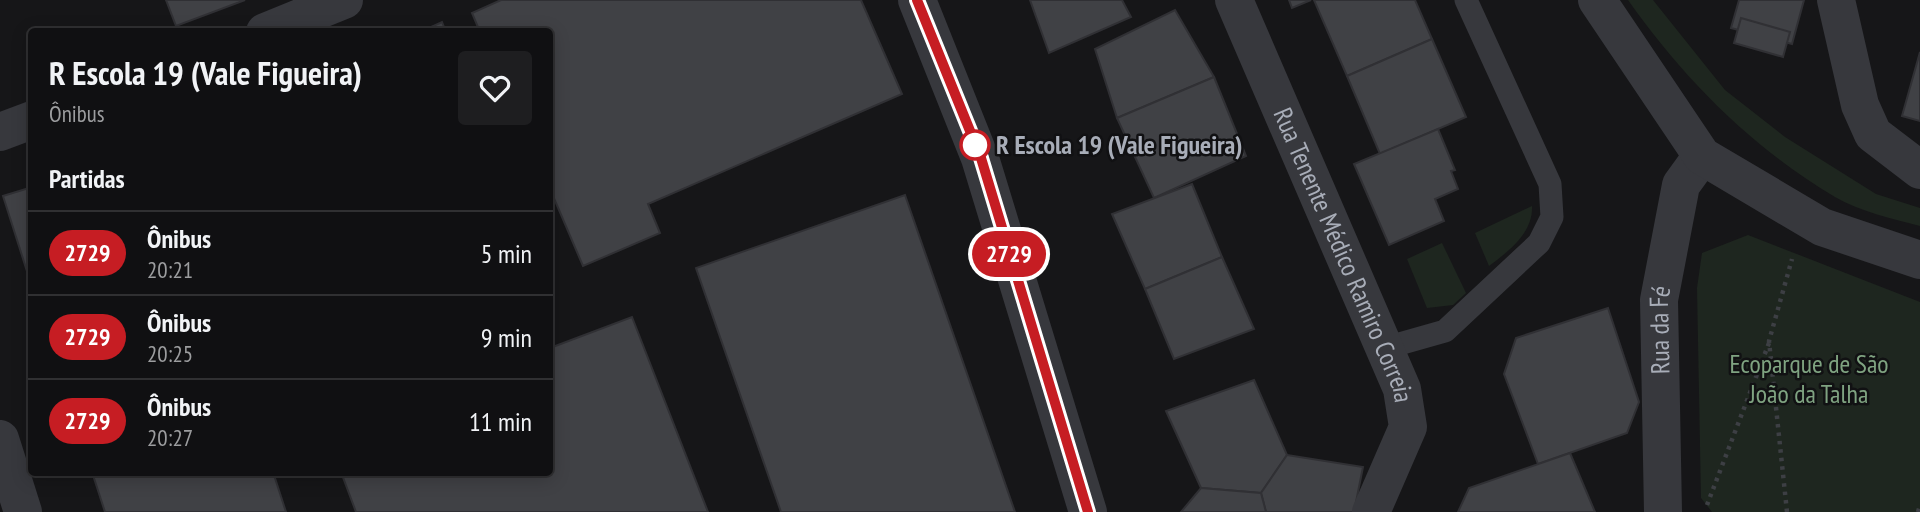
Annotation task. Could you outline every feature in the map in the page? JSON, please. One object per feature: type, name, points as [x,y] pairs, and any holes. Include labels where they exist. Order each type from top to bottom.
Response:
[{"type":"street","points":[[271,28],[302,8],[344,0]]},
{"type":"street","points":[[917,0],[981,158],[1088,512]]},
{"type":"street","name":"Rua Tenente Médico Ramiro Correia","points":[[1234,0],[1402,389],[1408,427],[1371,512]]},
{"type":"street","points":[[1597,0],[1702,156],[1822,227],[1920,260]]},
{"type":"street","points":[[1836,0],[1860,105],[1873,134],[1920,170]]},
{"type":"street","points":[[0,132],[28,122]]},
{"type":"street","name":"Rua da Fé","points":[[1663,512],[1659,300],[1681,185],[1702,156]]},
{"type":"street","points":[[0,439],[23,512]]},
{"type":"lane","points":[[1385,348],[1445,331],[1539,243],[1552,217],[1550,184],[1466,0]]},
{"type":"path","points":[[1704,512],[1769,341],[1793,254]]},
{"type":"path","points":[[1769,341],[1787,512]]},
{"type":"path","points":[[1918,512],[1920,505]]},
{"type":"green space","points":[[1628,0],[1653,0],[1725,90],[1785,137],[1876,194],[1920,208],[1920,226],[1844,202],[1775,157],[1696,84]]},
{"type":"green space","points":[[1532,206],[1529,225],[1524,233],[1512,248],[1489,266],[1475,233]]},
{"type":"green space","name":"Ecoparque de São João da Talha","points":[[1748,235],[1920,302],[1920,512],[1712,512],[1701,498],[1697,288],[1702,253]]},
{"type":"green space","points":[[1442,243],[1466,293],[1453,305],[1427,308],[1407,259]]},
{"type":"building","points":[[166,0],[245,0],[176,26]]},
{"type":"building","points":[[501,0],[861,0],[902,94],[648,204],[660,233],[583,266],[553,196],[553,28],[478,28],[472,13]]},
{"type":"building","points":[[1030,0],[1122,0],[1131,17],[1049,53]]},
{"type":"building","points":[[1289,0],[1311,0],[1292,8]]},
{"type":"building","points":[[1314,0],[1415,0],[1432,39],[1347,76]]},
{"type":"building","points":[[1739,0],[1804,0],[1792,44],[1731,28]]},
{"type":"building","points":[[1175,10],[1214,77],[1117,118],[1095,49]]},
{"type":"building","points":[[1741,18],[1790,32],[1783,57],[1734,43]]},
{"type":"building","points":[[442,22],[444,28],[429,28]]},
{"type":"building","points":[[1432,39],[1466,117],[1380,154],[1347,76]]},
{"type":"building","points":[[1920,52],[1920,121],[1902,116]]},
{"type":"building","points":[[1214,77],[1246,156],[1154,198],[1117,118]]},
{"type":"building","points":[[1438,129],[1455,170],[1451,171],[1458,189],[1435,199],[1444,221],[1389,245],[1354,164]]},
{"type":"building","points":[[1192,184],[1222,257],[1145,289],[1112,214]]},
{"type":"building","points":[[28,188],[28,274],[3,196]]},
{"type":"building","points":[[905,195],[1015,512],[781,512],[696,268]]},
{"type":"building","points":[[1222,257],[1254,329],[1174,359],[1145,289]]},
{"type":"building","points":[[1608,308],[1639,402],[1627,433],[1538,464],[1504,374],[1516,338]]},
{"type":"building","points":[[632,317],[708,512],[356,512],[342,476],[553,476],[553,347]]},
{"type":"building","points":[[1254,380],[1287,455],[1261,493],[1201,488],[1166,411]]},
{"type":"building","points":[[1570,453],[1595,512],[1458,512],[1469,488]]},
{"type":"building","points":[[1287,455],[1363,467],[1354,512],[1266,512],[1261,493]]},
{"type":"building","points":[[93,476],[274,476],[286,512],[105,512]]},
{"type":"building","points":[[1201,488],[1261,493],[1266,512],[1181,512]]},
{"type":"bus line","name":"2729","points":[[917,0],[981,158],[1088,512]]},
{"type":"place","name":"R Escola 19 (Vale Figueira)","points":[[975,145]]}]
